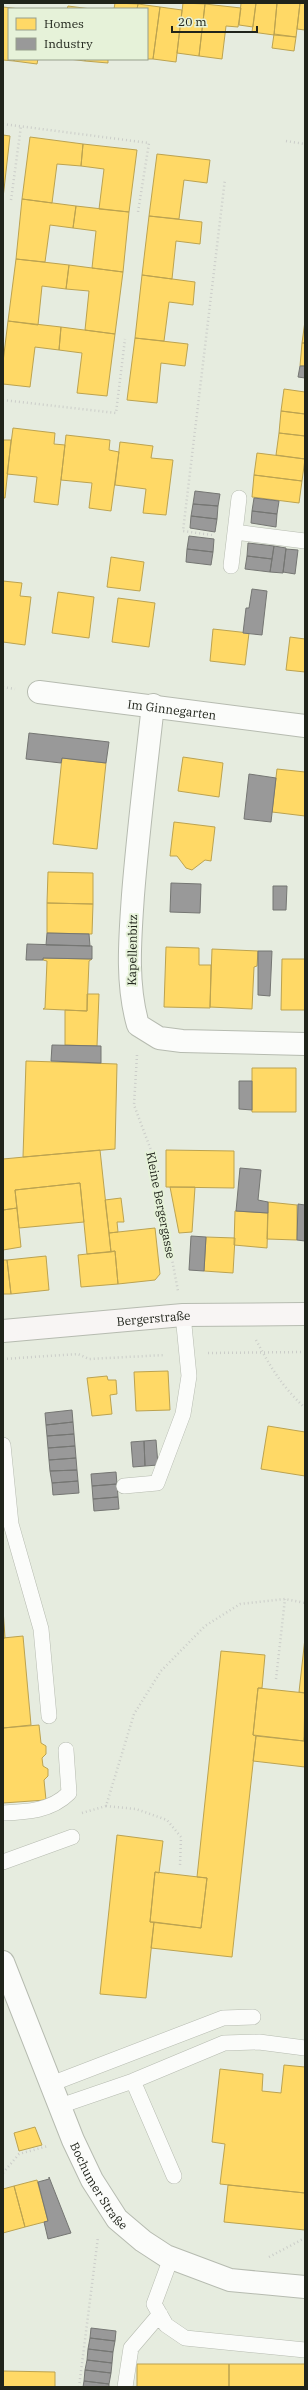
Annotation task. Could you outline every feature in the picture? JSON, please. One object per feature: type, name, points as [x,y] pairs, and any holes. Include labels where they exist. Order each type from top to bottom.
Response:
[{"type":"street","name":"Im Ginnegarten","points":[[40,692],[153,705],[305,726]]},
{"type":"street","name":"Kapellenbitz","points":[[138,1025],[131,1000],[130,942],[136,861],[153,705]]},
{"type":"street","points":[[138,1025],[159,1038],[182,1041],[305,1044]]},
{"type":"street","name":"Bergerstraße","points":[[3,1331],[183,1314],[305,1314]]},
{"type":"street","name":"Bochumer Straße","points":[[3,1962],[51,2084],[92,2180],[117,2219],[143,2241],[171,2258],[230,2280],[305,2287]]},
{"type":"lane","points":[[231,566],[239,498]]},
{"type":"lane","points":[[234,535],[305,541]]},
{"type":"lane","points":[[124,1486],[157,1483],[183,1414],[189,1376],[183,1314]]},
{"type":"lane","points":[[3,1445],[11,1524],[41,1629],[49,1716]]},
{"type":"lane","points":[[3,1813],[29,1812],[59,1803],[69,1793],[66,1750]]},
{"type":"lane","points":[[3,1862],[72,1837]]},
{"type":"lane","points":[[51,2084],[223,2018],[253,2017]]},
{"type":"lane","points":[[60,2106],[133,2081],[224,2043],[259,2042],[305,2048]]},
{"type":"lane","points":[[133,2081],[174,2176]]},
{"type":"lane","points":[[171,2258],[154,2304],[166,2325],[185,2338],[305,2350]]},
{"type":"lane","points":[[125,2387],[130,2348],[160,2314]]},
{"type":"path","points":[[3,124],[149,143],[138,212]]},
{"type":"path","points":[[10,200],[21,126]]},
{"type":"path","points":[[286,142],[305,144]]},
{"type":"path","points":[[225,179],[183,531],[234,535]]},
{"type":"path","points":[[3,400],[116,413],[125,339]]},
{"type":"path","name":"Kleine Bergergasse","points":[[138,1025],[134,1105],[152,1153],[183,1314]]},
{"type":"path","points":[[241,1315],[262,1351],[263,1356],[285,1389],[305,1408]]},
{"type":"path","points":[[3,1360],[78,1354],[89,1359],[262,1351],[305,1352]]},
{"type":"path","points":[[276,1679],[285,1599]]},
{"type":"path","points":[[106,1806],[134,1714],[161,1671],[205,1626],[240,1604],[285,1599],[305,1603]]},
{"type":"path","points":[[80,1814],[106,1806],[136,1809],[167,1820],[181,1837],[180,1865]]},
{"type":"path","points":[[3,2173],[19,2154],[44,2147]]},
{"type":"path","points":[[79,2387],[99,2231],[117,2219]]},
{"type":"building: Homes","points":[[115,3],[138,4],[137,8],[114,8]]},
{"type":"building: Homes","points":[[183,3],[205,4],[199,56],[177,53]]},
{"type":"building: Homes","points":[[241,3],[256,3],[253,27],[239,25]]},
{"type":"building: Homes","points":[[256,3],[277,3],[274,35],[252,32]]},
{"type":"building: Homes","points":[[277,3],[300,3],[296,37],[274,35]]},
{"type":"building: Homes","points":[[300,3],[305,3],[305,30],[297,29]]},
{"type":"building: Homes","points":[[138,4],[160,7],[153,59],[148,59],[148,8],[137,8]]},
{"type":"building: Homes","points":[[205,4],[241,8],[238,27],[226,26],[222,59],[199,56]]},
{"type":"building: Homes","points":[[68,6],[83,8],[67,8]]},
{"type":"building: Homes","points":[[3,7],[12,8],[8,8],[8,60],[14,61],[3,60]]},
{"type":"building: Homes","points":[[160,7],[182,10],[176,62],[153,59]]},
{"type":"building: Homes","points":[[274,34],[296,37],[294,51],[272,48]]},
{"type":"building: Homes","points":[[14,60],[38,60],[37,64]]},
{"type":"building: Homes","points":[[108,60],[108,63],[85,61]]},
{"type":"building: Homes","points":[[3,135],[10,136],[3,198]]},
{"type":"building: Homes","points":[[30,137],[83,144],[81,166],[57,164],[52,203],[22,199]]},
{"type":"building: Homes","points":[[83,144],[137,150],[129,212],[99,209],[104,169],[81,166]]},
{"type":"building: Homes","points":[[157,154],[210,160],[207,183],[184,180],[179,219],[149,216]]},
{"type":"building: Homes","points":[[22,199],[76,206],[73,228],[50,225],[45,262],[16,259]]},
{"type":"building: Homes","points":[[76,206],[129,212],[123,272],[92,268],[96,231],[73,228]]},
{"type":"building: Homes","points":[[149,216],[202,222],[200,244],[176,241],[172,279],[142,275]]},
{"type":"building: Homes","points":[[16,259],[69,265],[66,289],[42,286],[38,325],[8,321]]},
{"type":"building: Homes","points":[[69,265],[123,272],[115,334],[85,330],[89,291],[66,289]]},
{"type":"building: Homes","points":[[142,275],[195,282],[193,305],[169,302],[164,341],[135,338]]},
{"type":"building: Homes","points":[[8,321],[61,327],[59,350],[35,347],[30,387],[3,384],[3,362]]},
{"type":"building: Homes","points":[[305,321],[305,343],[302,343]]},
{"type":"building: Homes","points":[[61,327],[115,334],[107,396],[77,393],[82,353],[59,350]]},
{"type":"building: Homes","points":[[135,338],[188,344],[185,366],[161,363],[157,403],[127,400]]},
{"type":"building: Homes","points":[[302,343],[305,343],[305,366],[300,366]]},
{"type":"building: Homes","points":[[284,389],[305,392],[305,414],[281,411]]},
{"type":"building: Homes","points":[[281,411],[305,414],[305,436],[279,433]]},
{"type":"building: Homes","points":[[13,428],[55,433],[54,444],[65,445],[58,505],[34,502],[37,477],[7,474]]},
{"type":"building: Homes","points":[[279,433],[305,436],[305,459],[276,455]]},
{"type":"building: Homes","points":[[66,435],[110,440],[109,450],[119,452],[111,511],[89,508],[92,483],[61,480]]},
{"type":"building: Homes","points":[[3,440],[11,440],[5,498],[3,498]]},
{"type":"building: Homes","points":[[120,442],[153,446],[151,458],[173,460],[166,515],[143,513],[146,489],[115,485]]},
{"type":"building: Homes","points":[[257,453],[305,459],[302,481],[254,475]]},
{"type":"building: Homes","points":[[254,475],[302,481],[299,503],[252,497]]},
{"type":"building: Homes","points":[[111,557],[144,562],[140,591],[107,587]]},
{"type":"building: Homes","points":[[3,581],[22,583],[20,596],[31,597],[25,645],[3,642]]},
{"type":"building: Homes","points":[[58,592],[94,597],[89,638],[52,633]]},
{"type":"building: Homes","points":[[118,598],[155,603],[149,647],[112,642]]},
{"type":"building: Homes","points":[[213,629],[249,633],[245,665],[210,661]]},
{"type":"building: Homes","points":[[290,637],[305,639],[305,672],[286,670]]},
{"type":"building: Homes","points":[[183,757],[223,763],[219,797],[178,791]]},
{"type":"building: Homes","points":[[62,758],[106,763],[97,849],[53,844]]},
{"type":"building: Homes","points":[[277,769],[305,772],[305,816],[272,812]]},
{"type":"building: Homes","points":[[174,822],[215,827],[211,861],[205,860],[192,870],[186,868],[177,856],[170,856]]},
{"type":"building: Homes","points":[[48,872],[93,873],[93,904],[47,903]]},
{"type":"building: Homes","points":[[47,903],[93,904],[92,934],[47,933]]},
{"type":"building: Homes","points":[[166,947],[199,948],[199,965],[211,965],[210,1008],[164,1007]]},
{"type":"building: Homes","points":[[212,949],[258,951],[257,966],[254,967],[252,1009],[210,1007]]},
{"type":"building: Homes","points":[[43,958],[92,959],[89,961],[87,1011],[43,1009],[45,1008],[47,961],[43,960]]},
{"type":"building: Homes","points":[[282,959],[305,959],[305,1010],[281,1010]]},
{"type":"building: Homes","points":[[87,994],[99,994],[97,1046],[65,1045],[65,1010],[87,1011]]},
{"type":"building: Homes","points":[[26,1061],[117,1064],[115,1149],[23,1157]]},
{"type":"building: Homes","points":[[252,1068],[296,1068],[296,1112],[252,1112]]},
{"type":"building: Homes","points":[[100,1150],[111,1252],[87,1254],[80,1183],[15,1190],[17,1208],[3,1210],[3,1159]]},
{"type":"building: Homes","points":[[166,1150],[234,1151],[234,1188],[166,1187]]},
{"type":"building: Homes","points":[[80,1183],[84,1222],[19,1228],[15,1190]]},
{"type":"building: Homes","points":[[170,1187],[195,1187],[192,1232],[179,1233]]},
{"type":"building: Homes","points":[[121,1198],[124,1222],[117,1222],[118,1232],[109,1233],[105,1200]]},
{"type":"building: Homes","points":[[268,1202],[297,1205],[297,1240],[267,1239]]},
{"type":"building: Homes","points":[[17,1208],[21,1247],[3,1250],[3,1210]]},
{"type":"building: Homes","points":[[235,1211],[268,1213],[267,1248],[234,1245]]},
{"type":"building: Homes","points":[[155,1228],[160,1274],[155,1280],[118,1284],[115,1251],[111,1252],[109,1233]]},
{"type":"building: Homes","points":[[206,1237],[235,1238],[233,1273],[204,1271]]},
{"type":"building: Homes","points":[[115,1251],[118,1284],[81,1287],[78,1255]]},
{"type":"building: Homes","points":[[46,1256],[49,1290],[11,1294],[7,1260]]},
{"type":"building: Homes","points":[[3,1260],[7,1260],[11,1294],[3,1294]]},
{"type":"building: Homes","points":[[168,1371],[170,1410],[136,1411],[134,1372]]},
{"type":"building: Homes","points":[[107,1376],[108,1380],[116,1380],[117,1394],[110,1395],[112,1414],[92,1416],[87,1378]]},
{"type":"building: Homes","points":[[268,1426],[305,1432],[305,1476],[261,1469]]},
{"type":"building: Homes","points":[[3,1609],[5,1638],[3,1638]]},
{"type":"building: Homes","points":[[23,1636],[31,1725],[3,1728],[3,1638]]},
{"type":"building: Homes","points":[[305,1638],[305,1693],[299,1692]]},
{"type":"building: Homes","points":[[221,1651],[265,1655],[262,1688],[258,1688],[253,1735],[256,1736],[232,1957],[151,1948],[154,1922],[201,1928],[207,1878],[197,1877]]},
{"type":"building: Homes","points":[[258,1688],[305,1693],[304,1741],[253,1735]]},
{"type":"building: Homes","points":[[39,1725],[41,1743],[46,1746],[46,1754],[42,1758],[43,1766],[48,1769],[48,1776],[44,1780],[46,1800],[3,1803],[3,1728]]},
{"type":"building: Homes","points":[[305,1732],[305,1767],[253,1761],[256,1736],[304,1741]]},
{"type":"building: Homes","points":[[117,1835],[163,1841],[159,1873],[155,1872],[150,1922],[154,1922],[146,1998],[100,1994]]},
{"type":"building: Homes","points":[[155,1872],[207,1878],[201,1928],[150,1922]]},
{"type":"building: Homes","points":[[284,2065],[305,2067],[305,2193],[220,2184],[225,2144],[212,2142],[220,2069],[263,2074],[262,2091],[281,2093]]},
{"type":"building: Homes","points":[[35,2127],[42,2145],[19,2151],[14,2133]]},
{"type":"building: Homes","points":[[37,2180],[48,2221],[25,2227],[14,2186]]},
{"type":"building: Homes","points":[[228,2185],[305,2193],[305,2230],[224,2222]]},
{"type":"building: Homes","points":[[14,2186],[25,2227],[3,2233],[3,2189]]},
{"type":"building: Homes","points":[[137,2364],[229,2364],[229,2387],[137,2387]]},
{"type":"building: Homes","points":[[229,2364],[305,2364],[305,2387],[229,2387]]},
{"type":"building: Homes","points":[[3,2371],[55,2372],[55,2387],[3,2387]]},
{"type":"building: Industry","points":[[300,366],[305,366],[305,378],[298,377]]},
{"type":"building: Industry","points":[[195,491],[220,494],[218,506],[193,504]]},
{"type":"building: Industry","points":[[254,498],[279,501],[277,514],[252,511]]},
{"type":"building: Industry","points":[[193,504],[218,506],[217,519],[191,516]]},
{"type":"building: Industry","points":[[252,511],[277,514],[276,527],[251,523]]},
{"type":"building: Industry","points":[[191,516],[217,519],[215,532],[190,528]]},
{"type":"building: Industry","points":[[189,536],[214,539],[213,552],[187,549]]},
{"type":"building: Industry","points":[[248,543],[274,546],[272,559],[247,556]]},
{"type":"building: Industry","points":[[274,546],[286,548],[283,573],[270,572]]},
{"type":"building: Industry","points":[[187,549],[213,552],[211,565],[186,562]]},
{"type":"building: Industry","points":[[286,549],[298,550],[295,574],[283,572]]},
{"type":"building: Industry","points":[[247,556],[272,559],[270,572],[245,569]]},
{"type":"building: Industry","points":[[252,589],[267,591],[262,635],[243,633],[246,608],[249,608]]},
{"type":"building: Industry","points":[[29,733],[109,742],[106,763],[62,758],[61,763],[26,759]]},
{"type":"building: Industry","points":[[249,774],[276,778],[271,822],[244,819]]},
{"type":"building: Industry","points":[[171,883],[201,884],[200,913],[170,912]]},
{"type":"building: Industry","points":[[273,886],[287,886],[286,910],[273,910]]},
{"type":"building: Industry","points":[[47,933],[89,934],[90,946],[46,945]]},
{"type":"building: Industry","points":[[27,944],[92,946],[92,959],[43,958],[43,960],[26,960]]},
{"type":"building: Industry","points":[[258,951],[272,951],[270,996],[258,995]]},
{"type":"building: Industry","points":[[52,1045],[101,1046],[101,1063],[51,1061]]},
{"type":"building: Industry","points":[[239,1081],[252,1081],[252,1110],[239,1109]]},
{"type":"building: Industry","points":[[240,1168],[261,1170],[258,1200],[268,1202],[268,1213],[236,1211]]},
{"type":"building: Industry","points":[[298,1204],[305,1205],[305,1241],[297,1240]]},
{"type":"building: Industry","points":[[191,1236],[206,1237],[204,1271],[189,1270]]},
{"type":"building: Industry","points":[[72,1410],[73,1422],[46,1425],[45,1413]]},
{"type":"building: Industry","points":[[73,1422],[74,1434],[47,1436],[46,1425]]},
{"type":"building: Industry","points":[[74,1434],[75,1446],[48,1448],[47,1436]]},
{"type":"building: Industry","points":[[156,1440],[158,1465],[145,1466],[144,1441]]},
{"type":"building: Industry","points":[[144,1441],[145,1466],[133,1467],[131,1442]]},
{"type":"building: Industry","points":[[75,1446],[76,1458],[49,1460],[48,1448]]},
{"type":"building: Industry","points":[[76,1458],[77,1470],[50,1471],[49,1460]]},
{"type":"building: Industry","points":[[77,1470],[78,1481],[52,1483],[50,1471]]},
{"type":"building: Industry","points":[[116,1472],[117,1484],[92,1486],[91,1474]]},
{"type":"building: Industry","points":[[78,1481],[79,1493],[53,1495],[52,1483]]},
{"type":"building: Industry","points":[[117,1484],[118,1497],[93,1499],[92,1486]]},
{"type":"building: Industry","points":[[118,1497],[119,1509],[94,1511],[93,1499]]},
{"type":"building: Industry","points":[[49,2177],[71,2233],[48,2239],[44,2222],[48,2221],[38,2182],[49,2179]]},
{"type":"building: Industry","points":[[91,2328],[116,2331],[115,2341],[90,2338]]},
{"type":"building: Industry","points":[[90,2338],[115,2341],[113,2352],[88,2349]]},
{"type":"building: Industry","points":[[88,2349],[113,2352],[112,2363],[87,2360]]},
{"type":"building: Industry","points":[[87,2360],[112,2363],[111,2373],[85,2370]]},
{"type":"building: Industry","points":[[85,2370],[111,2373],[109,2384],[84,2381]]},
{"type":"building: Industry","points":[[84,2381],[109,2384],[109,2387],[83,2387]]}]
